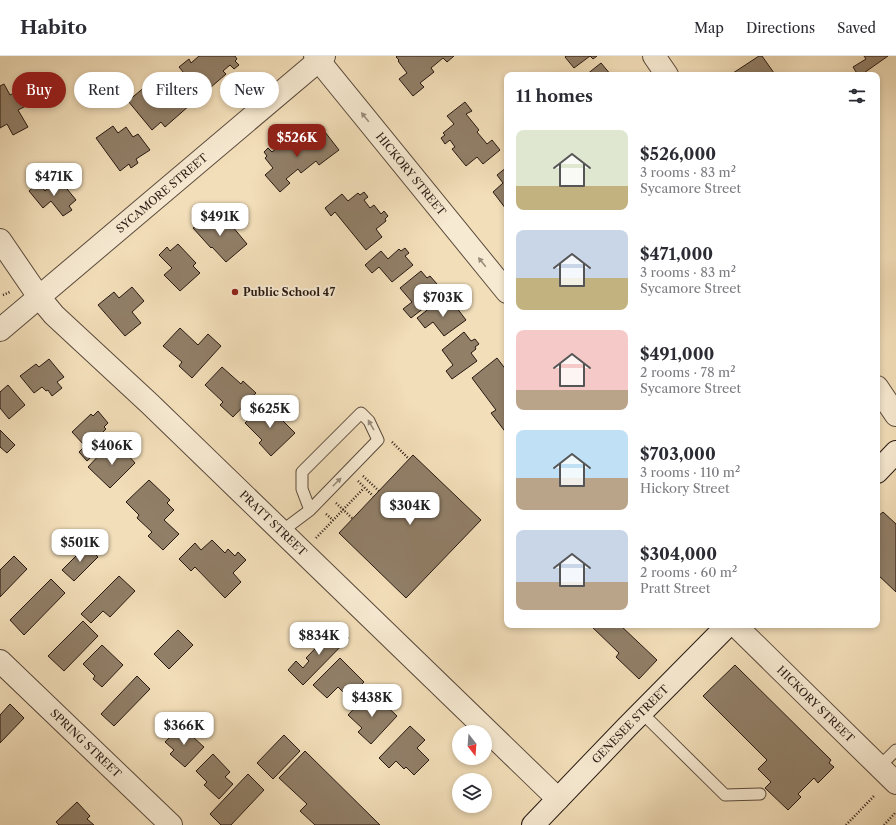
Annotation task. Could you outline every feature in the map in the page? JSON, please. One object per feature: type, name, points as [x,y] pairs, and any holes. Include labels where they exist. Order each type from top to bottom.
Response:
[{"type":"street","points":[[654,56],[665,72]]},
{"type":"street","name":"HICKORY STREET","points":[[319,57],[504,288]]},
{"type":"street","name":"SYCAMORE STREET","points":[[0,330],[319,57]]},
{"type":"street","name":"PRATT STREET","points":[[0,240],[39,297],[54,315],[150,404],[558,799]]},
{"type":"street","points":[[880,391],[896,415]]},
{"type":"street","points":[[880,469],[896,452]]},
{"type":"street","name":"GENESEE STREET","points":[[533,825],[641,712],[725,628]]},
{"type":"street","name":"HICKORY STREET","points":[[738,628],[896,783]]},
{"type":"street","name":"SPRING STREET","points":[[0,661],[172,825]]},
{"type":"lane","points":[[282,531],[310,510],[378,440],[370,421],[361,412],[302,472],[302,489],[310,510]]},
{"type":"lane","points":[[641,712],[725,795],[760,794]]},
{"type":"lane","points":[[879,767],[896,750]]},
{"type":"path","points":[[400,449],[408,458]]},
{"type":"path","points":[[368,481],[379,490]]},
{"type":"path","points":[[313,541],[364,487],[373,496]]},
{"type":"path","points":[[342,509],[352,518]]},
{"type":"path","points":[[846,825],[875,795]]},
{"type":"path","points":[[884,825],[895,813]]},
{"type":"building","points":[[199,56],[235,56],[237,59],[235,61],[239,65],[234,69],[230,65],[223,71],[224,72],[220,72],[220,79],[212,86],[212,72],[183,72],[179,67],[189,59],[191,63]]},
{"type":"building","points":[[397,56],[454,56],[447,62],[443,58],[431,68],[434,72],[420,83],[424,87],[413,96],[399,79],[407,73],[398,61]]},
{"type":"building","points":[[590,56],[574,68],[565,57]]},
{"type":"building","points":[[590,56],[597,56],[593,59]]},
{"type":"building","points":[[759,56],[762,56],[773,72],[735,72]]},
{"type":"building","points":[[864,56],[888,56],[865,72],[856,72],[853,67],[866,59]]},
{"type":"building","points":[[601,63],[608,72],[590,72]]},
{"type":"building","points":[[4,84],[10,95],[12,94],[12,108],[22,108],[18,110],[28,127],[13,135],[7,124],[0,128],[0,86]]},
{"type":"building","points":[[142,89],[142,108],[187,108],[165,127],[161,122],[152,130],[134,108],[134,96]]},
{"type":"building","points":[[465,102],[472,111],[466,114],[479,130],[477,132],[487,144],[492,140],[500,150],[483,164],[477,157],[466,166],[452,149],[455,147],[450,140],[445,144],[441,138],[445,135],[443,133],[454,124],[447,116]]},
{"type":"building","points":[[113,126],[118,133],[126,127],[133,137],[138,134],[150,150],[136,159],[138,163],[131,168],[129,164],[120,171],[96,138]]},
{"type":"building","points":[[325,132],[339,150],[319,165],[316,161],[301,173],[298,169],[286,179],[290,183],[280,192],[265,175],[273,168],[265,158],[267,156],[264,152],[268,148],[272,152],[281,145],[284,148],[291,142],[287,139],[293,134],[296,138],[298,137],[306,147]]},
{"type":"building","points":[[504,169],[504,206],[493,192],[503,183],[497,175]]},
{"type":"building","points":[[59,179],[76,200],[69,206],[72,210],[63,216],[51,201],[43,208],[29,191],[38,183],[45,191]]},
{"type":"building","points":[[364,192],[368,197],[364,200],[370,208],[374,205],[381,214],[384,211],[388,216],[385,219],[386,221],[376,229],[382,237],[366,250],[335,212],[331,216],[325,208],[342,194],[348,201],[358,193],[360,195]]},
{"type":"building","points":[[206,213],[218,227],[227,220],[247,244],[226,262],[193,228],[201,222],[199,219]]},
{"type":"building","points":[[178,244],[196,263],[193,266],[200,273],[180,291],[164,275],[172,268],[159,255],[167,247],[170,251]]},
{"type":"building","points":[[405,248],[409,253],[405,256],[413,265],[392,282],[379,267],[372,273],[365,265],[381,251],[388,259],[399,249],[401,251]]},
{"type":"building","points":[[421,271],[427,278],[430,276],[437,284],[422,296],[429,304],[411,318],[403,309],[412,302],[400,288]]},
{"type":"building","points":[[132,287],[144,301],[132,312],[141,323],[125,336],[98,305],[114,292],[119,298]]},
{"type":"building","points":[[453,303],[466,320],[444,336],[433,322],[425,328],[417,318],[435,304],[441,312]]},
{"type":"building","points":[[180,328],[198,345],[208,334],[221,346],[192,378],[179,366],[182,362],[163,346]]},
{"type":"building","points":[[464,332],[471,341],[475,339],[479,344],[471,353],[477,361],[452,379],[446,371],[453,365],[442,350]]},
{"type":"building","points":[[497,358],[504,367],[504,430],[491,413],[496,410],[472,378]]},
{"type":"building","points":[[49,359],[64,377],[57,382],[62,388],[52,396],[48,390],[46,391],[42,387],[34,393],[20,376],[36,364],[39,367]]},
{"type":"building","points":[[222,367],[241,384],[243,381],[256,393],[233,417],[220,405],[223,402],[205,385]]},
{"type":"building","points":[[8,385],[25,405],[9,419],[0,408],[0,392]]},
{"type":"building","points":[[263,405],[270,412],[276,407],[285,417],[282,420],[295,433],[271,456],[259,443],[262,440],[245,423]]},
{"type":"building","points":[[98,411],[108,423],[104,427],[106,429],[96,439],[103,446],[87,461],[79,452],[85,446],[72,432],[91,414],[93,416]]},
{"type":"building","points":[[0,430],[15,445],[7,453],[0,447]]},
{"type":"building","points":[[126,446],[130,451],[127,454],[135,463],[110,488],[88,467],[103,451],[110,458],[120,448],[122,450]]},
{"type":"building","points":[[413,455],[481,520],[406,598],[339,533]]},
{"type":"building","points":[[149,480],[170,500],[167,503],[174,510],[164,520],[179,534],[163,550],[148,536],[152,532],[137,518],[139,515],[126,502]]},
{"type":"building","points":[[883,512],[896,524],[896,592],[880,577],[880,514]]},
{"type":"building","points":[[212,540],[225,553],[228,549],[235,556],[238,552],[246,560],[233,573],[241,582],[225,598],[195,567],[191,571],[179,559],[195,543],[201,550]]},
{"type":"building","points":[[83,542],[98,557],[74,581],[62,570],[83,549],[80,546]]},
{"type":"building","points":[[14,556],[27,569],[0,597],[0,570]]},
{"type":"building","points":[[119,576],[135,591],[110,617],[103,611],[91,623],[81,614]]},
{"type":"building","points":[[51,579],[65,593],[24,635],[10,620]]},
{"type":"building","points":[[83,621],[98,636],[64,671],[48,656]]},
{"type":"building","points":[[337,626],[349,638],[303,685],[288,670],[296,661],[303,668],[309,661],[306,658]]},
{"type":"building","points":[[593,628],[623,628],[657,660],[639,679],[616,657],[619,653]]},
{"type":"building","points":[[178,630],[193,645],[169,669],[154,654]]},
{"type":"building","points":[[102,645],[123,665],[102,687],[93,679],[95,676],[83,664]]},
{"type":"building","points":[[340,658],[364,682],[348,697],[338,687],[327,698],[313,685]]},
{"type":"building","points":[[735,665],[831,760],[829,763],[834,767],[818,783],[814,778],[798,794],[801,797],[788,810],[765,788],[771,782],[758,769],[767,760],[703,696]]},
{"type":"building","points":[[137,676],[150,689],[114,726],[101,714]]},
{"type":"building","points":[[368,694],[376,701],[378,698],[397,716],[371,744],[358,732],[362,728],[348,715]]},
{"type":"building","points":[[10,704],[24,718],[0,743],[0,715]]},
{"type":"building","points":[[181,726],[204,747],[185,767],[170,754],[174,750],[165,742]]},
{"type":"building","points":[[410,726],[425,740],[417,748],[429,760],[414,775],[406,767],[404,769],[396,761],[389,768],[379,758]]},
{"type":"building","points":[[284,735],[300,751],[273,779],[257,763]]},
{"type":"building","points":[[305,751],[380,825],[315,825],[300,811],[307,804],[279,778]]},
{"type":"building","points":[[213,754],[230,772],[225,777],[233,784],[219,799],[204,785],[207,782],[196,771]]},
{"type":"building","points":[[248,774],[264,790],[231,825],[221,825],[210,814]]},
{"type":"building","points":[[77,802],[90,816],[87,819],[94,825],[59,825],[56,822]]},
{"type":"place","name":"Public School 47","points":[[235,292]]}]
